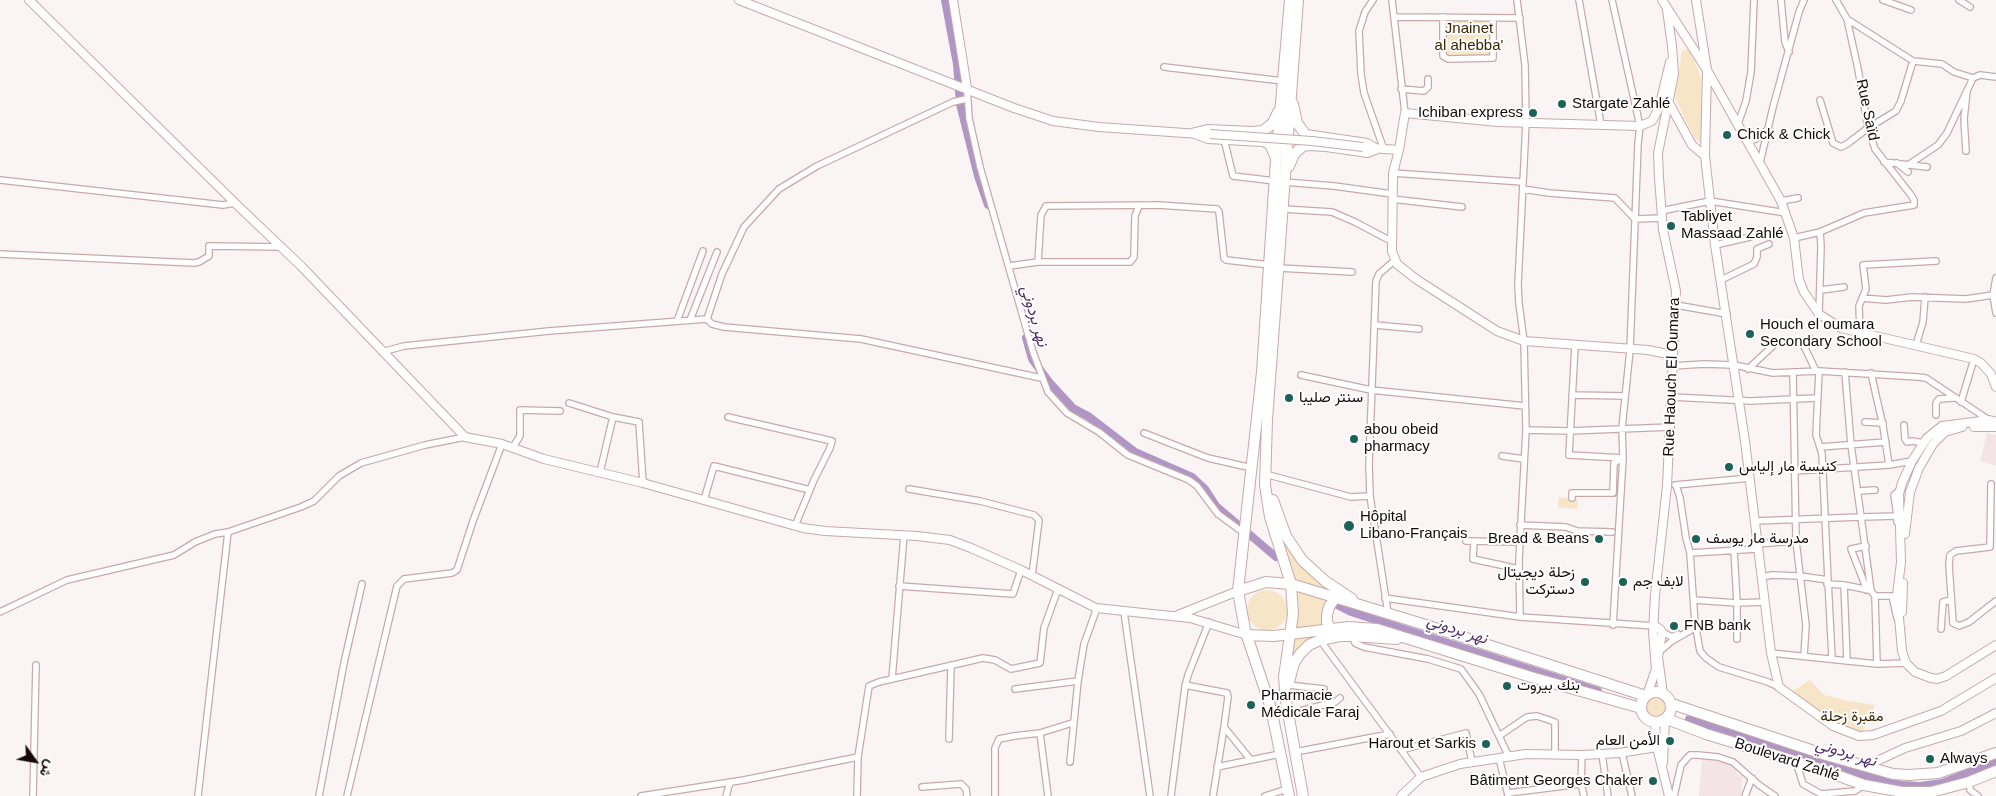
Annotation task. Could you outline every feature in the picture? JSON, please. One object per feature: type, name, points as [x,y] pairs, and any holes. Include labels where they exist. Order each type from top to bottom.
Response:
[{"type":"highway","points":[[1276,160],[1290,0]]},
{"type":"highway","points":[[1298,0],[1291,92],[1280,182],[1274,266],[1265,476],[1270,517],[1291,584],[1293,603],[1291,634],[1284,677],[1288,712],[1303,796]]},
{"type":"highway","points":[[1291,92],[1297,123],[1304,134],[1367,144],[1380,150]]},
{"type":"highway","points":[[1195,133],[1208,130],[1263,131],[1273,123],[1281,107]]},
{"type":"highway","points":[[1195,133],[1208,138],[1267,143],[1272,147],[1280,182],[1283,209],[1274,266],[1238,591],[1247,634],[1265,686],[1288,793]]},
{"type":"highway","points":[[1280,182],[1291,159],[1303,146],[1326,146],[1368,152],[1380,150]]},
{"type":"highway","points":[[1265,476],[1286,536],[1302,560],[1330,585],[1378,610]]},
{"type":"highway","points":[[1238,591],[1266,582],[1291,584],[1646,696]]},
{"type":"highway","points":[[1330,628],[1327,615],[1330,604],[1336,598]]},
{"type":"highway","points":[[1247,634],[1267,637],[1330,628],[1368,627],[1423,642],[1627,706],[1641,708]]},
{"type":"highway","points":[[1288,712],[1288,685],[1294,663],[1309,645],[1320,640],[1340,636],[1423,642]]},
{"type":"highway","points":[[1653,692],[1663,694],[1676,706],[1670,715],[1665,721],[1645,718],[1641,708],[1646,696],[1653,692]]},
{"type":"highway","points":[[1627,706],[1632,701],[1632,693]]},
{"type":"highway","name":"Boulevard Zahlé","points":[[1676,706],[1826,756],[1893,774],[1924,775],[1938,773],[1996,753]]},
{"type":"highway","name":"Boulevard Zahlé","points":[[1665,721],[1864,785],[1902,792],[1931,794],[1996,771]]},
{"type":"highway","points":[[1968,764],[1971,781]]},
{"type":"street","points":[[29,0],[301,266],[465,437]]},
{"type":"street","points":[[739,0],[1035,115],[1061,122],[1099,127],[1312,141],[1380,150],[1399,150]]},
{"type":"street","points":[[952,0],[965,88],[964,99],[980,167],[1041,378],[1048,392],[1068,413],[1099,432],[1136,460],[1189,480],[1201,490],[1218,514],[1245,528]]},
{"type":"street","points":[[1373,0],[1365,12],[1359,31],[1361,74],[1364,93],[1380,150]]},
{"type":"street","points":[[1392,0],[1405,113],[1393,173],[1391,241],[1394,261],[1416,279],[1503,334],[1524,341],[1648,350],[1672,356]]},
{"type":"street","points":[[1517,0],[1525,65],[1526,122],[1518,285],[1524,341],[1526,430],[1520,525],[1520,618]]},
{"type":"street","points":[[1579,0],[1601,125]]},
{"type":"street","points":[[1612,0],[1640,126],[1630,350],[1622,428],[1623,458],[1613,625]]},
{"type":"street","points":[[1662,0],[1707,70],[1780,201],[1794,238],[1799,280],[1804,292],[1819,314],[1841,328],[1974,359],[1981,363],[1991,374],[1996,387]]},
{"type":"street","points":[[1696,0],[1707,70],[1705,156],[1715,245],[1740,400],[1771,653],[1779,687]]},
{"type":"street","points":[[1738,124],[1746,101],[1753,59],[1754,0]]},
{"type":"street","points":[[1781,0],[1785,42],[1789,52]]},
{"type":"street","points":[[1760,163],[1767,130],[1799,12],[1804,0]]},
{"type":"street","name":"Rue Saïd","points":[[1794,238],[1820,232],[1864,213],[1913,206],[1914,200],[1911,195],[1875,149],[1868,128],[1847,19],[1836,0]]},
{"type":"street","points":[[1884,0],[1911,10]]},
{"type":"street","points":[[1959,0],[1970,6]]},
{"type":"street","name":"Rue Haouch El Oumara","points":[[1646,696],[1656,669],[1654,595],[1672,485],[1672,356],[1676,291],[1661,214],[1658,153],[1674,74],[1667,10]]},
{"type":"street","points":[[1394,17],[1520,18]]},
{"type":"street","points":[[1443,17],[1443,56],[1448,59],[1494,58],[1493,18]]},
{"type":"street","points":[[1847,19],[1913,61],[1942,64],[1954,72],[1972,78],[1980,75],[1996,77]]},
{"type":"street","points":[[1405,113],[1498,122],[1640,126],[1652,120],[1659,108],[1672,46],[1687,40]]},
{"type":"street","points":[[1820,100],[1833,143],[1837,146],[1847,144],[1868,128],[1896,111],[1901,102],[1913,61]]},
{"type":"street","points":[[1164,67],[1283,81]]},
{"type":"street","points":[[1908,165],[1940,142],[1955,117],[1972,78]]},
{"type":"street","points":[[1401,89],[1424,91],[1428,87],[1428,79]]},
{"type":"street","points":[[1966,151],[1964,120],[1968,96],[1967,89]]},
{"type":"street","points":[[707,318],[722,274],[744,227],[779,189],[818,166],[964,99]]},
{"type":"street","points":[[1669,102],[1692,145],[1705,156]]},
{"type":"street","points":[[1748,141],[1756,140],[1767,130]]},
{"type":"street","points":[[1224,139],[1233,176],[1334,186],[1462,207]]},
{"type":"street","points":[[1884,162],[1927,167]]},
{"type":"street","points":[[1897,163],[1908,172]]},
{"type":"street","points":[[1393,173],[1523,182]]},
{"type":"street","points":[[0,180],[223,205],[235,203]]},
{"type":"street","points":[[1523,189],[1615,198],[1635,219]]},
{"type":"street","points":[[1780,201],[1798,198]]},
{"type":"street","points":[[1635,219],[1710,202],[1786,213]]},
{"type":"street","points":[[1038,262],[1041,215],[1046,206],[1158,205],[1217,209],[1219,212],[1224,258],[1226,260],[1352,272]]},
{"type":"street","points":[[1009,266],[1038,262],[1132,261],[1134,257],[1135,216],[1139,206]]},
{"type":"street","points":[[1283,209],[1332,212],[1391,241]]},
{"type":"street","points":[[1819,314],[1820,232]]},
{"type":"street","points":[[1715,245],[1750,237]]},
{"type":"street","points":[[1721,280],[1754,264],[1757,257],[1757,249],[1769,244]]},
{"type":"street","points":[[0,254],[194,263],[209,256],[209,246],[280,247]]},
{"type":"street","points":[[677,321],[703,251]]},
{"type":"street","points":[[690,320],[717,252]]},
{"type":"street","points":[[1378,610],[1384,599],[1370,496],[1371,390],[1376,281],[1379,274],[1394,261]]},
{"type":"street","points":[[1860,332],[1859,306],[1866,290],[1863,268],[1866,264],[1880,265],[1936,261]]},
{"type":"street","points":[[1996,278],[1993,295],[1996,313]]},
{"type":"street","points":[[1820,290],[1844,287]]},
{"type":"street","points":[[1862,298],[1886,300],[1906,297],[1971,298],[1993,295]]},
{"type":"street","points":[[1916,345],[1923,322],[1925,297]]},
{"type":"street","points":[[1676,305],[1727,314]]},
{"type":"street","points":[[382,352],[404,346],[548,331],[707,318]]},
{"type":"street","points":[[707,318],[712,324],[724,326],[861,340],[1041,378]]},
{"type":"street","points":[[1375,326],[1419,329]]},
{"type":"street","points":[[1810,338],[1803,344],[1817,371],[1816,441],[1820,447],[1823,469],[1832,658]]},
{"type":"street","points":[[1748,369],[1776,343]]},
{"type":"street","points":[[1575,346],[1569,455],[1623,458]]},
{"type":"street","points":[[1961,402],[1974,359]]},
{"type":"street","points":[[1672,366],[1734,365],[1773,373],[1817,371],[1926,378],[1954,398],[1993,421]]},
{"type":"street","points":[[1793,372],[1796,541],[1806,625],[1804,656]]},
{"type":"street","points":[[1845,372],[1851,445],[1866,546],[1877,664]]},
{"type":"street","points":[[1871,373],[1883,423],[1889,465]]},
{"type":"street","points":[[1301,375],[1371,390],[1525,406]]},
{"type":"street","points":[[1572,395],[1626,396]]},
{"type":"street","points":[[1672,397],[1740,400],[1817,398]]},
{"type":"street","points":[[1936,415],[1936,403],[1939,399],[1954,398]]},
{"type":"street","points":[[569,403],[613,417],[639,422],[643,483]]},
{"type":"street","points":[[513,448],[520,436],[520,410],[537,409],[560,412]]},
{"type":"street","points":[[600,472],[613,417]]},
{"type":"street","points":[[728,417],[832,442],[796,526]]},
{"type":"street","points":[[1901,572],[1900,490],[1912,461],[1928,442],[1944,429],[1993,421]]},
{"type":"street","points":[[1865,422],[1883,423]]},
{"type":"street","points":[[1526,430],[1570,431],[1671,426]]},
{"type":"street","points":[[1904,426],[1905,439],[1908,442],[1928,442]]},
{"type":"street","points":[[1944,429],[1996,427]]},
{"type":"street","points":[[1144,433],[1208,458],[1252,468]]},
{"type":"street","points":[[0,612],[66,580],[174,555],[215,534],[228,532],[309,504],[339,476],[361,463],[426,445],[465,437],[502,444],[544,459],[643,483],[796,526],[825,531],[904,535],[960,543],[1021,570],[1097,608],[1176,616],[1209,622],[1247,634]]},
{"type":"street","points":[[1820,447],[1886,442]]},
{"type":"street","points":[[1901,635],[1898,597],[1910,492],[1928,442]]},
{"type":"street","points":[[347,796],[397,586],[404,579],[452,573],[457,570],[502,444]]},
{"type":"street","points":[[1502,456],[1524,459]]},
{"type":"street","points":[[1572,498],[1572,493],[1613,494],[1614,463],[1623,458]]},
{"type":"street","points":[[1795,471],[1854,468],[1912,461]]},
{"type":"street","points":[[704,500],[714,466],[810,490]]},
{"type":"street","points":[[1265,476],[1351,497],[1370,496]]},
{"type":"street","points":[[1750,478],[1672,485],[1680,498],[1690,552],[1698,647],[1706,658],[1719,667],[1779,687],[1833,726],[1859,736],[1882,732],[1941,711],[1996,678]]},
{"type":"street","points":[[1991,484],[1990,547],[1956,551],[1950,555],[1952,623],[1959,626],[1969,622],[1996,601]]},
{"type":"street","points":[[909,489],[980,501],[1034,515],[1038,518],[1038,524],[1032,576]]},
{"type":"street","points":[[1858,491],[1874,490]]},
{"type":"street","points":[[1900,490],[1894,495],[1901,536]]},
{"type":"street","points":[[1754,522],[1897,516]]},
{"type":"street","points":[[1520,525],[1566,527],[1578,531],[1612,532]]},
{"type":"street","points":[[198,796],[228,532]]},
{"type":"street","points":[[892,679],[904,535]]},
{"type":"street","points":[[1466,541],[1520,542]]},
{"type":"street","points":[[1474,541],[1472,559],[1519,569]]},
{"type":"street","points":[[1690,552],[1734,550],[1796,541]]},
{"type":"street","points":[[1866,546],[1853,548],[1851,551],[1871,592]]},
{"type":"street","points":[[1734,550],[1737,639]]},
{"type":"street","points":[[899,586],[1013,594],[1021,570]]},
{"type":"street","points":[[1762,577],[1772,575],[1800,576],[1898,597]]},
{"type":"street","points":[[319,796],[344,663],[362,584]]},
{"type":"street","points":[[1844,585],[1848,660]]},
{"type":"street","points":[[857,796],[858,757],[868,688],[874,683],[983,658],[995,660],[1011,669],[1040,663],[1044,628],[1058,589]]},
{"type":"street","points":[[1176,616],[1238,591]]},
{"type":"street","points":[[1898,597],[1902,651],[1906,663],[1915,672],[1937,679],[1952,674],[1996,645]]},
{"type":"street","points":[[1378,610],[1384,599]]},
{"type":"street","points":[[1384,599],[1520,618],[1655,626],[1667,637]]},
{"type":"street","points":[[1694,600],[1737,603],[1765,602]]},
{"type":"street","points":[[1942,629],[1943,602],[1951,600]]},
{"type":"street","points":[[1070,762],[1072,723],[1084,644],[1097,608]]},
{"type":"street","points":[[1124,612],[1150,796]]},
{"type":"street","points":[[1171,796],[1185,685],[1209,622]]},
{"type":"street","points":[[1667,637],[1674,636],[1695,625]]},
{"type":"street","points":[[1352,636],[1355,644],[1364,647],[1428,659],[1461,669],[1479,694],[1509,756]]},
{"type":"street","points":[[1663,694],[1659,652],[1667,637]]},
{"type":"street","points":[[1659,652],[1667,637]]},
{"type":"street","points":[[1320,640],[1421,777]]},
{"type":"street","points":[[1771,653],[1877,664],[1906,663]]},
{"type":"street","points":[[33,796],[36,665]]},
{"type":"street","points":[[950,739],[951,666]]},
{"type":"street","points":[[1654,677],[1656,684],[1662,683]]},
{"type":"street","points":[[1015,689],[1078,681]]},
{"type":"street","points":[[1185,685],[1227,693],[1224,727],[1213,796]]},
{"type":"street","points":[[1288,685],[1324,689]]},
{"type":"street","points":[[1288,712],[1335,702],[1340,698]]},
{"type":"street","points":[[1872,769],[1875,762],[1905,748],[1961,731],[1996,713]]},
{"type":"street","points":[[1499,736],[1527,717],[1537,716],[1555,722],[1555,755]]},
{"type":"street","points":[[1665,721],[1657,747],[1669,796]]},
{"type":"street","points":[[1662,770],[1665,721]]},
{"type":"street","points":[[995,796],[996,742],[1003,738],[1040,733],[1072,723]]},
{"type":"street","points":[[1224,727],[1250,759]]},
{"type":"street","points":[[1040,733],[1048,796]]},
{"type":"street","points":[[1401,750],[1466,733],[1472,762]]},
{"type":"street","points":[[1295,752],[1390,734]]},
{"type":"street","points":[[1401,796],[1421,777],[1472,762],[1526,754],[1582,756],[1622,753],[1657,747]]},
{"type":"street","points":[[1622,753],[1632,796]]},
{"type":"street","points":[[1217,767],[1280,754]]},
{"type":"street","points":[[1602,754],[1608,796]]},
{"type":"street","points":[[1674,796],[1681,764],[1690,755],[1706,755],[1733,762],[1775,796]]},
{"type":"street","points":[[1582,756],[1581,784],[1584,796]]},
{"type":"street","points":[[641,796],[730,782],[858,757]]},
{"type":"street","points":[[1499,758],[1508,795],[1581,784]]},
{"type":"street","points":[[1796,762],[1803,784],[1821,794],[1855,791],[1864,785]]},
{"type":"street","points":[[1745,796],[1752,778]]},
{"type":"street","points":[[1971,781],[1970,790],[1978,796]]},
{"type":"street","points":[[726,796],[730,782]]},
{"type":"street","points":[[922,786],[957,783],[964,785],[967,796]]},
{"type":"street","points":[[1265,796],[1288,793]]},
{"type":"shaded area","points":[[1987,433],[1996,435],[1996,466],[1980,461]]},
{"type":"shaded area","points":[[1702,757],[1720,760],[1736,768],[1737,775],[1743,775],[1741,796],[1699,796]]},
{"type":"green space","name":"Jnainet al ahebba'","points":[[1490,19],[1491,56],[1447,56],[1447,20]]},
{"type":"green space","points":[[1690,48],[1701,78],[1703,141],[1699,142],[1694,137],[1675,98],[1682,51]]},
{"type":"green space","points":[[1559,497],[1578,499],[1577,509],[1558,507]]},
{"type":"green space","points":[[1277,526],[1293,555],[1337,594],[1295,580]]},
{"type":"green space","points":[[1296,588],[1328,599],[1324,626],[1295,629],[1299,605]]},
{"type":"green space","points":[[1267,590],[1281,596],[1287,610],[1281,624],[1267,630],[1253,624],[1247,610],[1253,596]]},
{"type":"green space","points":[[1326,634],[1289,668],[1293,638]]},
{"type":"green space","name":"مقبرة زحلة","points":[[1810,680],[1824,695],[1875,705],[1862,734],[1841,729],[1793,691]]},
{"type":"green space","points":[[1652,698],[1660,698],[1666,704],[1666,712],[1660,718],[1652,718],[1646,712],[1646,704]]},
{"type":"waterway","name":"نهر بردوني","points":[[945,0],[957,64],[960,104],[978,176],[988,205]]},
{"type":"waterway","name":"نهر بردوني","points":[[1026,338],[1032,359],[1049,382],[1073,408],[1088,416],[1135,452],[1192,477],[1205,489],[1216,506],[1276,557]]},
{"type":"waterway","name":"نهر بردوني","points":[[1337,605],[1351,612],[1598,691]]},
{"type":"waterway","name":"نهر بردوني","points":[[1689,719],[1886,782],[1902,785],[1920,786],[1942,783],[1996,762]]},
{"type":"place","name":"Stargate Zahlé","points":[[1562,104]]},
{"type":"place","name":"Ichiban express","points":[[1533,113]]},
{"type":"place","name":"Chick & Chick","points":[[1727,135]]},
{"type":"place","name":"Tabliyet Massaad Zahlé","points":[[1671,226]]},
{"type":"place","name":"Houch el oumara Secondary School","points":[[1750,334]]},
{"type":"place","name":"سنتر صليبا","points":[[1289,398]]},
{"type":"place","name":"abou obeid pharmacy","points":[[1354,439]]},
{"type":"place","name":"كنيسة مار إلياس","points":[[1729,467]]},
{"type":"place","name":"Hôpital Libano-Français","points":[[1349,526]]},
{"type":"place","name":"Bread & Beans","points":[[1599,539]]},
{"type":"place","name":"مدرسة مار يوسف","points":[[1696,539]]},
{"type":"place","name":"زحلة ديجيتال دستركت","points":[[1585,582]]},
{"type":"place","name":"لابف جم","points":[[1623,582]]},
{"type":"place","name":"FNB bank","points":[[1674,626]]},
{"type":"place","name":"بنك بيروت","points":[[1507,686]]},
{"type":"place","name":"Pharmacie Médicale Faraj","points":[[1251,705]]},
{"type":"place","name":"الأمن العام","points":[[1670,741]]},
{"type":"place","name":"Harout et Sarkis","points":[[1486,744]]},
{"type":"place","name":"Always","points":[[1930,759]]},
{"type":"place","name":"Bâtiment Georges Chaker","points":[[1653,781]]}]
